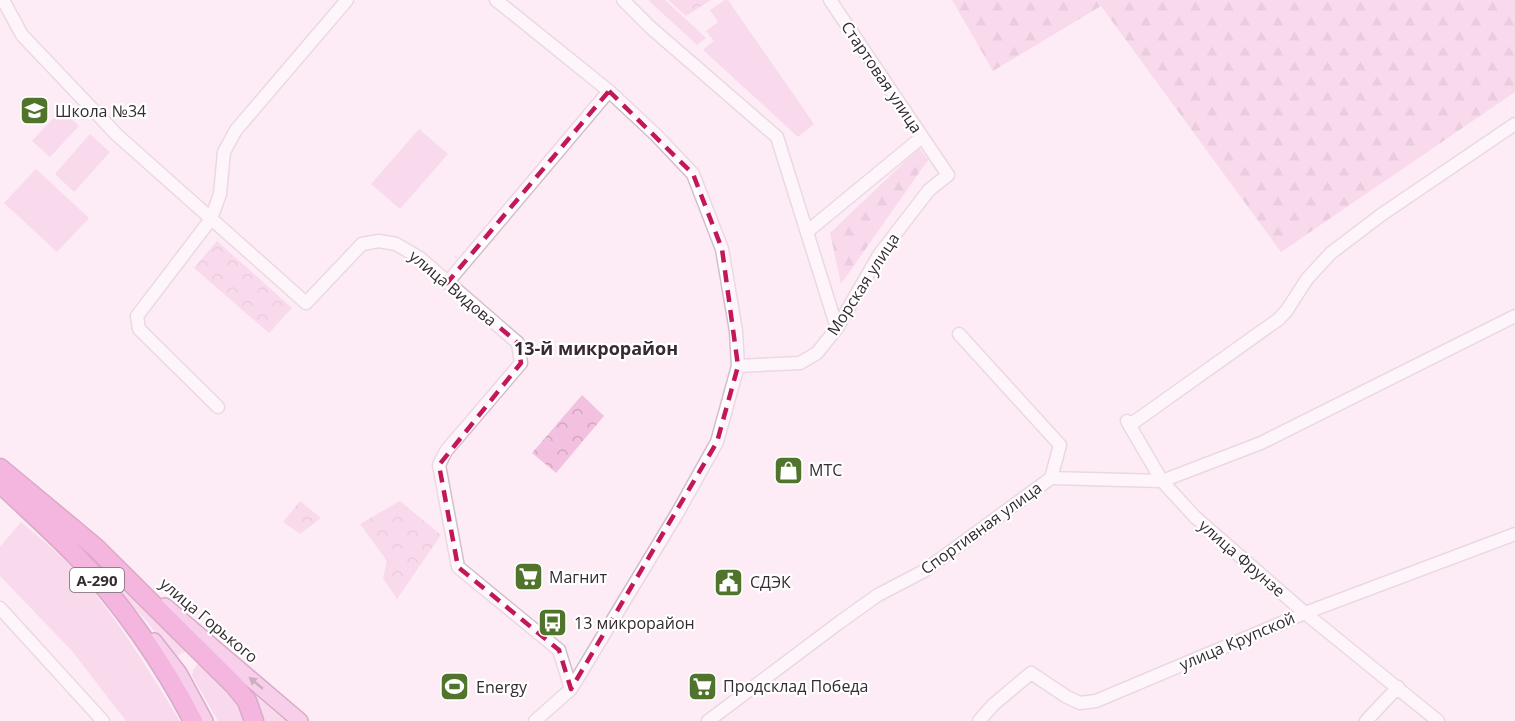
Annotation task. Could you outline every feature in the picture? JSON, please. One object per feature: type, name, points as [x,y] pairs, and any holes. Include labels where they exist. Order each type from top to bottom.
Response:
[{"type":"highway","points":[[0,468],[95,547]]},
{"type":"highway","name":"А-290","points":[[0,483],[78,558],[119,606],[178,690],[193,721]]},
{"type":"highway","name":"А-290","points":[[95,547],[234,685],[247,701],[254,721]]},
{"type":"main road","points":[[0,474],[73,542],[127,605],[179,673],[205,721]]},
{"type":"main road","name":"улица Горького","points":[[95,547],[300,721]]},
{"type":"street","name":"улица Видова","points":[[3,0],[22,35],[117,135],[306,303],[362,244],[379,241],[396,244],[420,258],[518,343],[521,363],[446,451],[439,465],[458,567],[559,650],[571,689]]},
{"type":"street","points":[[218,407],[139,328],[137,316],[211,219],[220,194],[224,152],[236,130],[347,0]]},
{"type":"street","points":[[496,0],[609,91],[693,174],[722,249],[736,331],[738,366],[717,442],[678,512],[571,689],[535,721]]},
{"type":"street","points":[[623,0],[650,27],[777,137],[837,328]]},
{"type":"street","name":"Стартовая улица","points":[[830,0],[948,175]]},
{"type":"street","points":[[447,283],[609,91]]},
{"type":"street","name":"улица Фрунзе","points":[[1438,721],[1305,613],[1195,517],[1162,481],[1128,423],[1279,319],[1306,279],[1331,253],[1381,215],[1515,124]]},
{"type":"street","points":[[807,231],[922,137]]},
{"type":"street","name":"Морская улица","points":[[738,366],[800,363],[817,353],[837,328],[879,255],[928,190],[948,175]]},
{"type":"street","name":"Спортивная улица","points":[[708,721],[878,595],[924,571],[1052,478],[1162,481],[1261,443],[1515,316]]},
{"type":"street","points":[[958,334],[1060,445],[1052,478]]},
{"type":"street","name":"улица Крупской","points":[[979,721],[993,705],[1031,673],[1080,703],[1095,701],[1305,613],[1515,534]]},
{"type":"street","points":[[0,608],[104,721]]},
{"type":"street","points":[[1366,721],[1398,687]]},
{"type":"highlighted area","points":[[609,91],[693,174],[722,249],[738,366],[717,442],[571,689],[559,650],[458,567],[439,465],[521,363],[518,343],[447,283]]},
{"type":"green space","points":[[648,0],[665,0],[706,38],[697,45]]},
{"type":"green space","points":[[668,0],[711,0],[686,16]]},
{"type":"green space","points":[[728,0],[814,124],[798,137],[703,50],[714,41],[706,31],[718,22],[710,10]]},
{"type":"green space","points":[[952,0],[1515,0],[1515,92],[1281,252],[1101,6],[993,71]]},
{"type":"green space","points":[[62,109],[79,126],[50,157],[32,141]]},
{"type":"green space","points":[[419,129],[448,154],[400,209],[371,184]]},
{"type":"green space","points":[[90,134],[110,152],[74,192],[55,174]]},
{"type":"green space","points":[[919,148],[928,160],[841,284],[830,233]]},
{"type":"green space","points":[[36,169],[89,218],[57,252],[4,203]]},
{"type":"green space","points":[[217,241],[292,308],[269,333],[194,268]]},
{"type":"green space","points":[[582,395],[604,416],[556,473],[532,453]]},
{"type":"green space","points":[[300,501],[321,518],[300,534],[283,522]]},
{"type":"green space","points":[[400,501],[441,535],[397,599],[383,578],[387,561],[360,524]]},
{"type":"green space","points":[[21,522],[65,560],[102,602],[180,721],[126,721],[72,651],[0,576],[0,547]]},
{"type":"green space","points":[[116,583],[187,650],[179,655],[176,662],[149,624],[114,585]]},
{"type":"green space","points":[[198,664],[213,673],[227,688],[247,721],[218,721],[192,676]]},
{"type":"green space","points":[[257,697],[286,721],[263,721]]},
{"type":"place","name":"Школа №34","points":[[34,111]]},
{"type":"place","name":"МТС","points":[[788,470]]},
{"type":"place","name":"Магнит","points":[[528,577]]},
{"type":"place","name":"СДЭК","points":[[729,582]]},
{"type":"place","name":"13 микрорайон","points":[[553,623]]},
{"type":"place","name":"Продсклад Победа","points":[[702,686]]},
{"type":"place","name":"Energy","points":[[455,687]]},
{"type":"district","name":"13-й микрорайон","points":[[596,348]]}]
